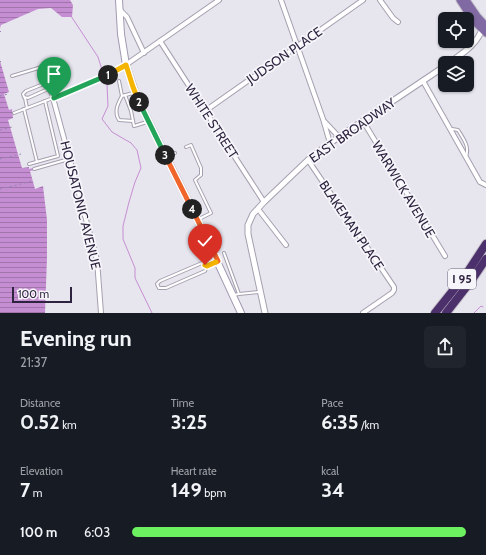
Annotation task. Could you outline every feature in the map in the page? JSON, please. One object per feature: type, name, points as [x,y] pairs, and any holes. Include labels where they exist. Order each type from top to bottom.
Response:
[{"type":"highway","name":"I 95","points":[[435,313],[467,273],[486,244]]},
{"type":"highway","name":"I 95","points":[[446,313],[486,259]]},
{"type":"main road","points":[[119,0],[121,34],[126,65],[135,92],[148,122],[218,261],[237,295],[241,313]]},
{"type":"main road","points":[[460,0],[473,20],[485,27]]},
{"type":"main road","points":[[466,0],[485,27]]},
{"type":"street","points":[[54,98],[117,71],[219,0]]},
{"type":"street","points":[[281,0],[330,143]]},
{"type":"street","name":"JUDSON PLACE","points":[[206,111],[363,0]]},
{"type":"street","points":[[380,0],[393,18],[398,22]]},
{"type":"street","points":[[119,9],[127,17],[144,52]]},
{"type":"street","points":[[459,56],[472,47],[485,27]]},
{"type":"street","name":"WHITE STREET","points":[[160,41],[264,202]]},
{"type":"street","name":"EAST BROADWAY","points":[[265,313],[249,246],[247,230],[251,217],[264,202],[308,160],[330,143],[438,71]]},
{"type":"street","points":[[423,81],[480,182],[486,185]]},
{"type":"street","name":"HOUSATONIC AVENUE","points":[[54,98],[97,260],[101,313]]},
{"type":"street","points":[[323,119],[339,137]]},
{"type":"street","name":"WARWICK AVENUE","points":[[363,121],[445,256]]},
{"type":"street","name":"BLAKEMAN PLACE","points":[[308,160],[393,286],[394,290],[391,294],[363,313]]},
{"type":"street","points":[[258,208],[286,245]]},
{"type":"lane","points":[[12,76],[45,66]]},
{"type":"lane","points":[[14,113],[54,98],[38,68]]},
{"type":"lane","points":[[119,81],[122,96]]},
{"type":"lane","points":[[27,108],[23,94],[26,91],[46,83]]},
{"type":"lane","points":[[25,98],[48,89]]},
{"type":"lane","points":[[133,121],[119,120],[117,117],[116,106],[122,96],[135,92]]},
{"type":"lane","points":[[125,95],[131,111],[134,126],[148,122]]},
{"type":"lane","points":[[29,164],[58,156],[45,102]]},
{"type":"lane","points":[[24,109],[37,162]]},
{"type":"lane","points":[[186,147],[191,145],[201,168],[201,175],[195,180],[211,213],[198,220]]},
{"type":"lane","points":[[166,157],[175,153]]},
{"type":"lane","points":[[34,169],[70,159]]},
{"type":"lane","points":[[224,254],[237,295],[259,292]]},
{"type":"lane","points":[[207,266],[202,264],[160,281],[158,284],[160,288],[166,288],[205,271],[207,266],[218,261]]},
{"type":"path","points":[[0,96],[8,94]]},
{"type":"path","points":[[0,130],[12,127]]},
{"type":"path","points":[[0,159],[21,154]]},
{"type":"path","points":[[0,189],[33,181]]},
{"type":"shaded area","points":[[0,0],[70,0],[73,5],[72,17],[62,17],[51,8],[38,9],[1,25],[0,28]]},
{"type":"shaded area","points":[[0,61],[9,92],[4,94],[9,110],[12,109],[13,118],[8,120],[22,168],[33,168],[34,170],[30,171],[35,189],[43,186],[47,220],[45,313],[0,313]]},
{"type":"waterway","points":[[71,16],[98,57],[104,76]]},
{"type":"waterway","points":[[105,79],[107,85],[108,106],[102,119],[112,132],[131,143],[137,150],[141,168],[129,202],[123,226],[123,239],[135,268],[135,278],[152,313]]},
{"type":"waterway","points":[[474,313],[481,306],[483,307]]},
{"type":"route","points":[[54,98],[94,82],[126,65],[137,98],[218,261],[207,266],[205,265]]}]
